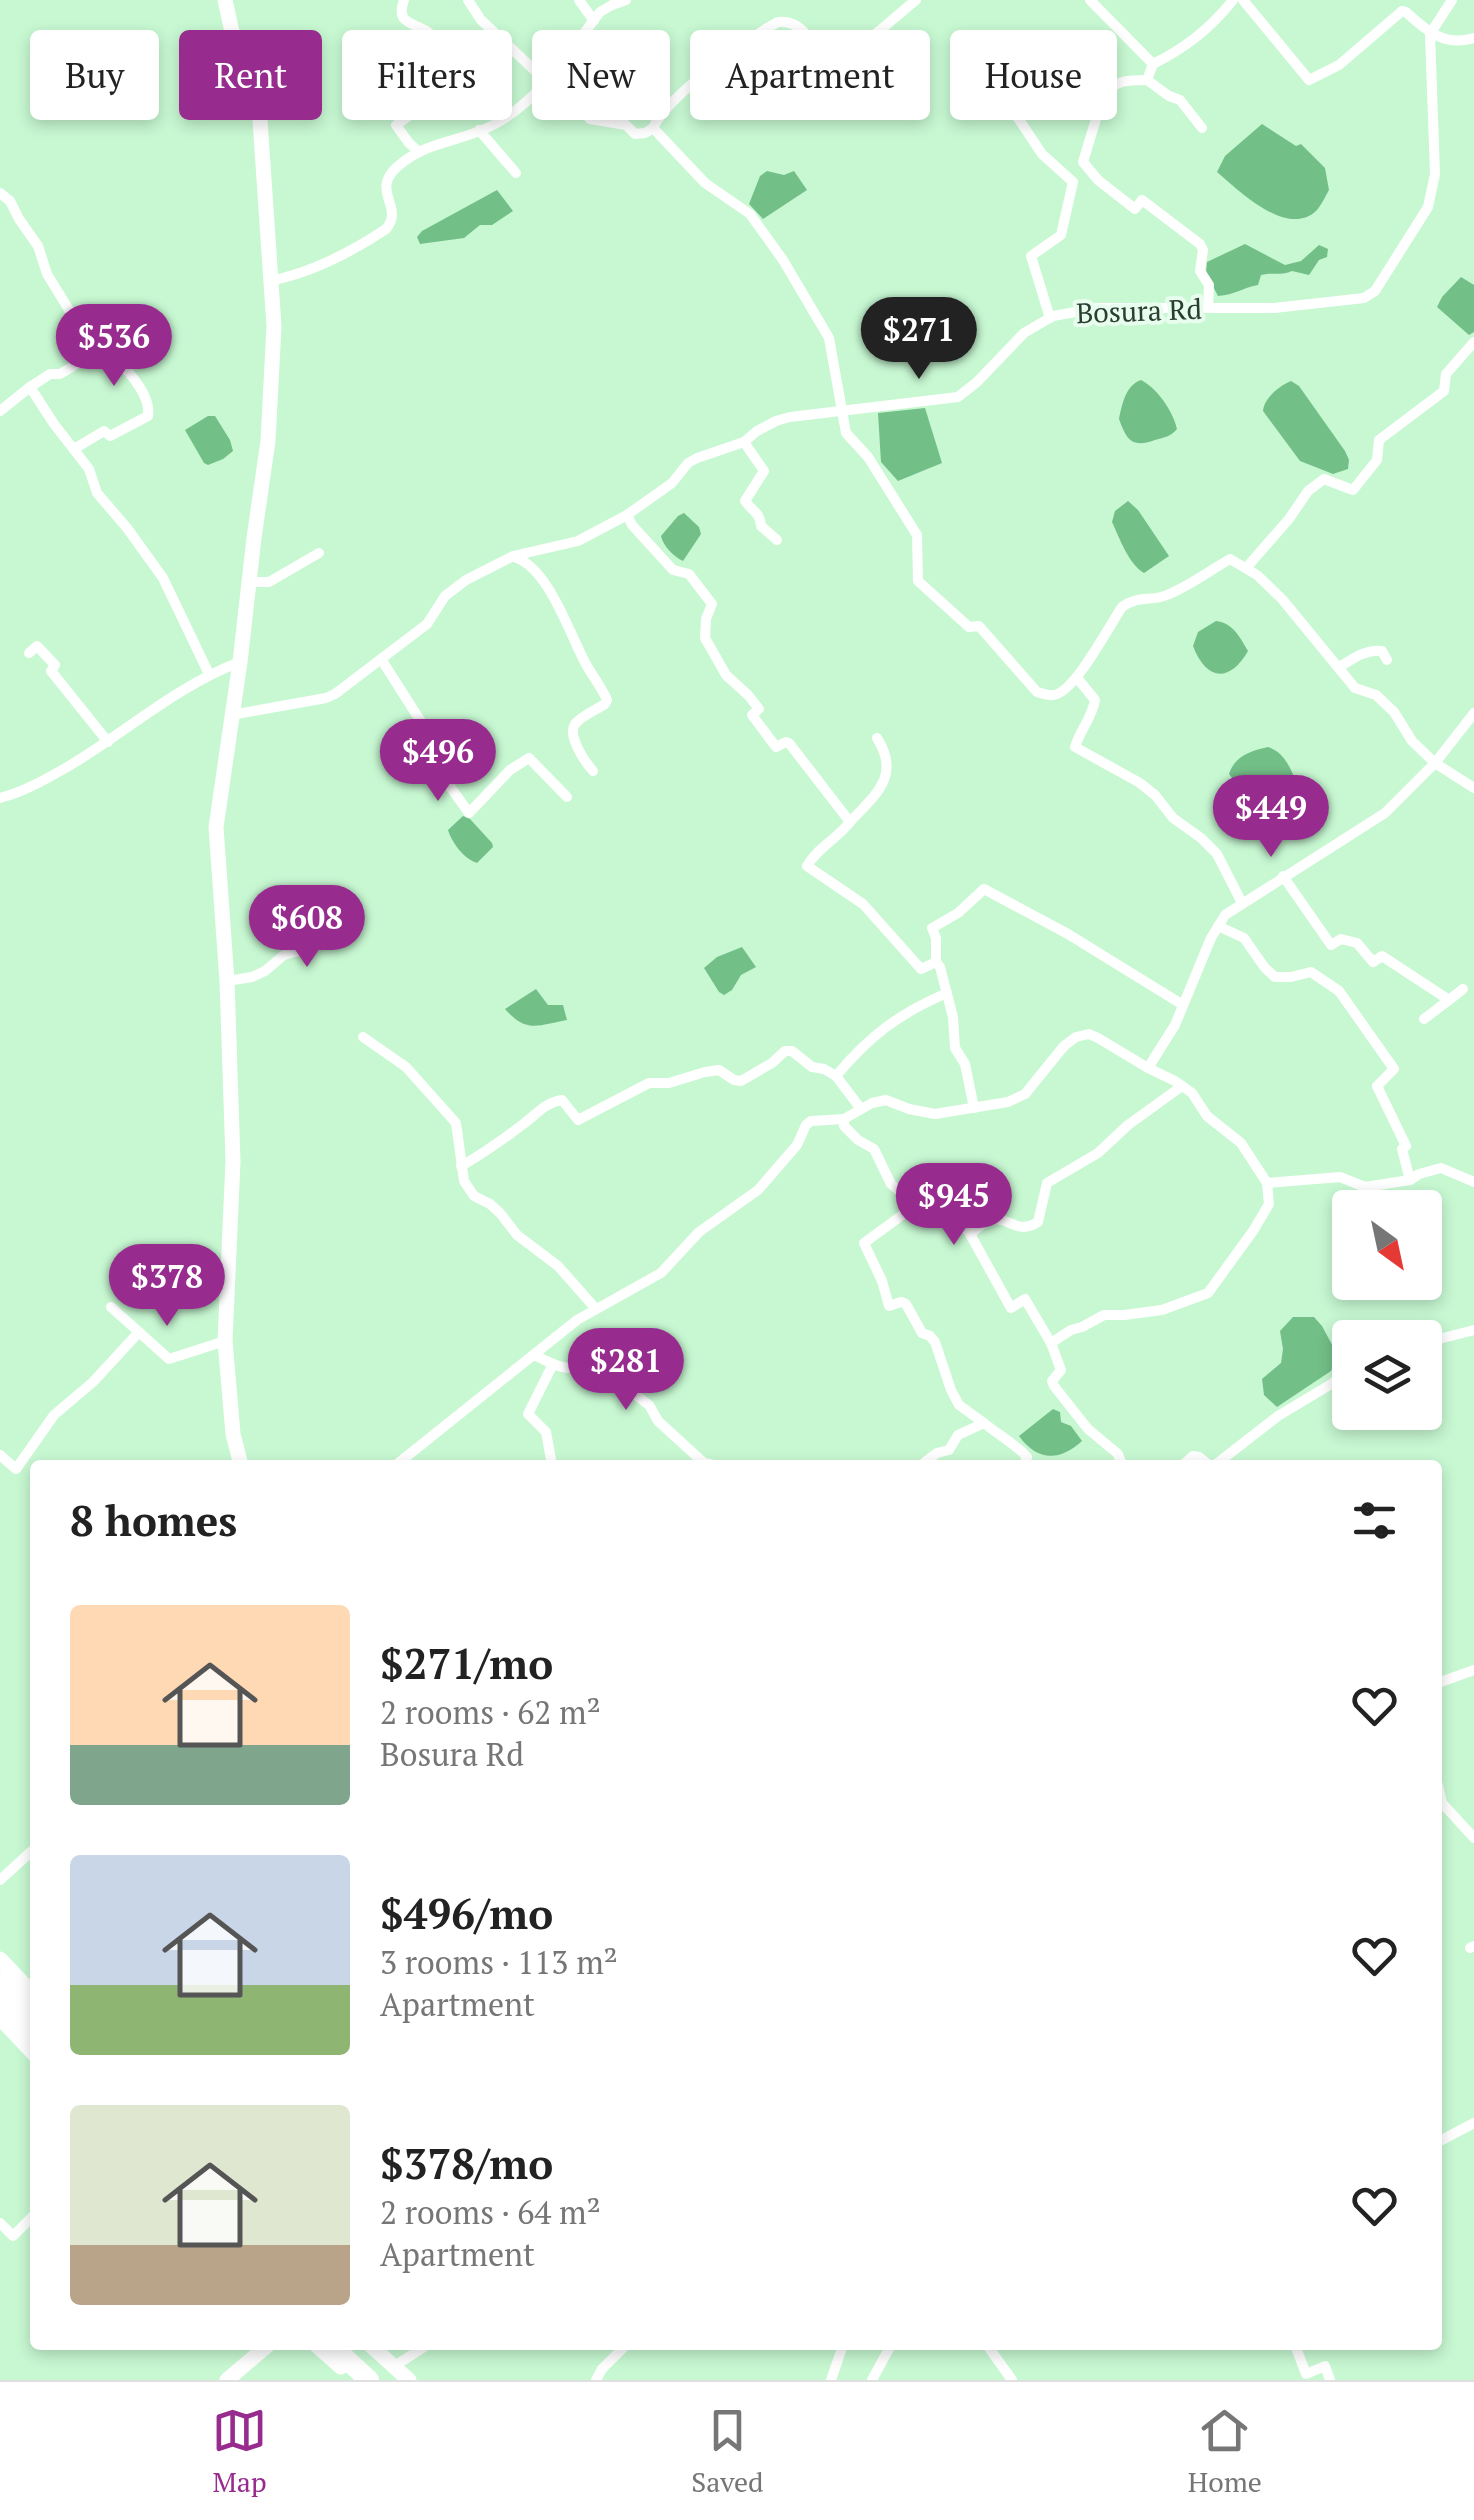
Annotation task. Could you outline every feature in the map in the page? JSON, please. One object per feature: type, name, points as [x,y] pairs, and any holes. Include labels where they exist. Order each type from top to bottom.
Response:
[{"type":"highway","points":[[0,1981],[30,2013]]},
{"type":"highway","points":[[0,2001],[30,2033]]},
{"type":"highway","points":[[340,2350],[382,2375]]},
{"type":"highway","points":[[357,2350],[382,2375]]},
{"type":"main road","points":[[225,0],[232,32],[258,91],[274,326],[268,440],[216,827],[234,1161],[225,1341],[233,1434],[240,1460]]},
{"type":"main road","points":[[0,1959],[30,1991]]},
{"type":"main road","points":[[0,2018],[30,2050]]},
{"type":"main road","points":[[226,2380],[262,2350]]},
{"type":"main road","points":[[322,2350],[355,2380]]},
{"type":"main road","points":[[372,2350],[382,2375],[408,2380]]},
{"type":"street","points":[[404,0],[403,18],[408,24],[428,29],[436,40],[428,55],[407,64],[432,99],[396,126],[418,150]]},
{"type":"street","points":[[468,0],[481,20],[532,68]]},
{"type":"street","points":[[579,0],[594,21]]},
{"type":"street","points":[[587,30],[600,12],[626,0]]},
{"type":"street","points":[[597,120],[626,124],[635,134],[644,133],[654,128],[658,116],[736,48],[778,22],[798,25],[821,64],[856,47],[916,0]]},
{"type":"street","points":[[1090,0],[1153,64]]},
{"type":"street","points":[[1148,80],[1153,64],[1175,54],[1210,26],[1233,0]]},
{"type":"street","points":[[1243,0],[1309,80],[1354,54],[1402,11],[1430,34],[1446,40],[1474,38]]},
{"type":"street","points":[[1430,34],[1452,0]]},
{"type":"street","name":"Bosura Rd","points":[[231,715],[335,694],[426,624],[445,596],[476,574],[513,556],[578,542],[628,515],[672,483],[696,458],[744,442],[776,421],[790,416],[958,397],[978,382],[1024,333],[1050,318],[1098,308],[1274,308],[1364,298],[1376,290],[1428,207],[1435,174],[1430,34]]},
{"type":"street","points":[[1117,84],[1148,80],[1180,100],[1202,128]]},
{"type":"street","points":[[270,281],[329,262],[386,229],[394,212],[385,191],[394,169],[418,150],[490,127],[532,95]]},
{"type":"street","points":[[1019,120],[1042,154],[1073,182],[1061,234],[1031,256],[1050,318]]},
{"type":"street","points":[[1095,120],[1083,162],[1135,210],[1142,200],[1200,244],[1200,271],[1210,285],[1208,308]]},
{"type":"street","points":[[654,128],[705,183],[750,214],[783,260],[829,338],[846,433],[868,458],[917,535],[918,581],[969,627],[979,626],[1037,692],[1059,694],[1078,679],[1106,631],[1129,602],[1164,597],[1230,559],[1247,567],[1290,607],[1355,688],[1376,695],[1435,763],[1474,788]]},
{"type":"street","points":[[479,130],[516,173]]},
{"type":"street","points":[[0,193],[10,201],[38,246],[47,274],[74,318],[103,344],[146,398],[150,414],[110,436],[104,431],[74,449]]},
{"type":"street","points":[[1247,567],[1308,491],[1324,479],[1353,490],[1377,460],[1379,440],[1444,391],[1446,374],[1474,342]]},
{"type":"street","points":[[0,410],[50,374],[60,374],[103,344]]},
{"type":"street","points":[[30,387],[89,469],[96,493],[163,578],[209,674]]},
{"type":"street","points":[[744,442],[764,470],[745,501],[761,519],[761,526],[777,540]]},
{"type":"street","points":[[628,515],[673,570],[689,574],[712,604],[705,638],[726,676],[759,709],[752,714],[776,747],[789,743],[850,822]]},
{"type":"street","points":[[250,582],[269,582],[319,554]]},
{"type":"street","points":[[513,556],[529,566],[549,590],[607,700],[576,723],[573,731],[581,756],[593,771]]},
{"type":"street","points":[[29,653],[37,646],[56,664],[51,671],[108,742]]},
{"type":"street","points":[[1339,667],[1365,652],[1382,651],[1387,660]]},
{"type":"street","points":[[381,659],[448,764],[438,770],[469,813],[510,770],[529,758],[568,797]]},
{"type":"street","points":[[0,798],[26,792],[209,674],[240,662]]},
{"type":"street","points":[[1078,679],[1095,700],[1093,713],[1075,748],[1140,783],[1173,818],[1202,838],[1218,854],[1242,904]]},
{"type":"street","points":[[1148,1068],[1175,1025],[1225,915],[1385,813],[1435,763],[1474,713]]},
{"type":"street","points":[[877,738],[886,753],[888,768],[878,789],[844,831],[812,856],[807,866],[864,904],[920,969],[936,962]]},
{"type":"street","points":[[1283,876],[1331,945],[1341,939],[1357,942],[1373,962],[1382,956],[1448,1000]]},
{"type":"street","points":[[974,1108],[965,1064],[955,1048],[953,1017],[936,962],[932,928],[958,913],[984,889],[1068,934],[1183,1005]]},
{"type":"street","points":[[227,980],[252,977],[284,955],[317,946],[342,900]]},
{"type":"street","points":[[1218,926],[1244,938],[1275,977],[1311,972],[1339,991],[1394,1069],[1377,1086],[1406,1146],[1402,1149],[1410,1180]]},
{"type":"street","points":[[1424,1019],[1464,989]]},
{"type":"street","points":[[836,1076],[857,1050],[882,1029],[906,1012],[947,993]]},
{"type":"street","points":[[402,1460],[577,1320],[661,1273],[699,1232],[758,1190],[797,1145],[806,1124],[844,1119],[872,1103],[886,1100],[935,1114],[1019,1098],[1064,1046],[1089,1034],[1192,1094],[1216,1125],[1241,1143],[1267,1184],[1269,1204],[1208,1292],[1162,1310],[1104,1314],[1051,1343]]},
{"type":"street","points":[[363,1037],[406,1067],[456,1122],[464,1181],[474,1196],[490,1204],[516,1234],[558,1266],[596,1310]]},
{"type":"street","points":[[461,1166],[558,1099],[578,1120],[648,1083],[669,1084],[719,1070],[741,1081],[784,1051],[792,1051],[812,1068],[836,1076],[861,1109]]},
{"type":"street","points":[[970,1234],[989,1220],[1018,1228],[1038,1222],[1047,1183],[1098,1153],[1128,1125],[1182,1086]]},
{"type":"street","points":[[844,1119],[844,1126],[858,1140],[874,1148],[891,1184],[916,1205],[923,1207],[941,1199],[955,1212],[1011,1308],[1026,1299],[1061,1370],[1052,1381],[1054,1386],[1088,1429],[1120,1460]]},
{"type":"street","points":[[1267,1184],[1340,1177],[1364,1187],[1410,1180],[1441,1168],[1474,1182]]},
{"type":"street","points":[[916,1205],[864,1243],[882,1280],[889,1306],[906,1304],[922,1333],[935,1342],[959,1404],[1022,1451],[1026,1460]]},
{"type":"street","points":[[111,1306],[170,1358],[225,1341]]},
{"type":"street","points":[[1442,1338],[1474,1330]]},
{"type":"street","points":[[0,1455],[16,1469],[54,1415],[93,1382],[140,1332]]},
{"type":"street","points":[[534,1355],[571,1369],[590,1360],[649,1405],[658,1421],[701,1460]]},
{"type":"street","points":[[551,1460],[546,1432],[528,1414],[553,1364]]},
{"type":"street","points":[[1219,1460],[1278,1416],[1332,1384]]},
{"type":"street","points":[[928,1460],[949,1450],[958,1435],[984,1423]]},
{"type":"street","points":[[1442,1682],[1474,1670]]},
{"type":"street","points":[[1442,1803],[1474,1838]]},
{"type":"street","points":[[0,1880],[30,1853]]},
{"type":"street","points":[[1442,2140],[1474,2123]]},
{"type":"street","points":[[0,2223],[13,2236],[30,2219]]},
{"type":"street","points":[[382,2375],[420,2350]]},
{"type":"street","points":[[596,2380],[621,2350]]},
{"type":"street","points":[[830,2380],[841,2350]]},
{"type":"street","points":[[872,2380],[888,2350]]},
{"type":"street","points":[[991,2350],[1012,2380]]},
{"type":"street","points":[[1297,2350],[1306,2374],[1325,2366],[1330,2380]]},
{"type":"shaded area","points":[[1262,124],[1296,146],[1301,144],[1325,168],[1329,190],[1318,209],[1304,218],[1277,215],[1217,172],[1225,156]]},
{"type":"shaded area","points":[[767,171],[784,175],[794,171],[807,190],[763,219],[749,204],[760,176]]},
{"type":"shaded area","points":[[497,190],[513,211],[492,225],[480,225],[464,238],[420,244],[417,237],[422,231]]},
{"type":"shaded area","points":[[1245,244],[1285,265],[1301,261],[1319,245],[1328,249],[1327,257],[1319,260],[1309,275],[1292,271],[1261,275],[1258,285],[1218,296],[1206,273],[1207,262]]},
{"type":"shaded area","points":[[1461,277],[1474,285],[1474,332],[1469,335],[1437,307]]},
{"type":"shaded area","points":[[1141,380],[1164,401],[1177,429],[1167,436],[1136,443],[1128,437],[1119,419],[1128,391]]},
{"type":"shaded area","points":[[1291,381],[1299,386],[1345,451],[1348,469],[1333,474],[1300,461],[1263,411],[1273,393]]},
{"type":"shaded area","points":[[925,408],[942,463],[898,481],[881,462],[878,413]]},
{"type":"shaded area","points":[[215,416],[233,451],[208,465],[185,430]]},
{"type":"shaded area","points":[[1128,501],[1169,556],[1144,573],[1129,557],[1112,522],[1115,511]]},
{"type":"shaded area","points":[[684,513],[701,534],[683,561],[669,551],[661,536]]},
{"type":"shaded area","points":[[1216,621],[1231,628],[1248,651],[1233,669],[1218,674],[1204,666],[1193,646],[1198,632]]},
{"type":"shaded area","points":[[1268,747],[1283,757],[1298,785],[1282,804],[1260,814],[1229,774],[1244,755]]},
{"type":"shaded area","points":[[463,816],[492,843],[493,847],[477,863],[459,850],[448,830]]},
{"type":"shaded area","points":[[742,947],[756,967],[741,975],[724,995],[704,968],[717,957]]},
{"type":"shaded area","points":[[536,989],[548,1005],[563,1005],[567,1020],[527,1025],[505,1009]]},
{"type":"shaded area","points":[[1293,1317],[1314,1317],[1332,1345],[1332,1369],[1277,1407],[1264,1395],[1262,1379],[1281,1363],[1280,1331]]},
{"type":"shaded area","points":[[1053,1409],[1060,1412],[1061,1422],[1071,1426],[1082,1441],[1065,1453],[1049,1456],[1033,1450],[1019,1436]]}]
